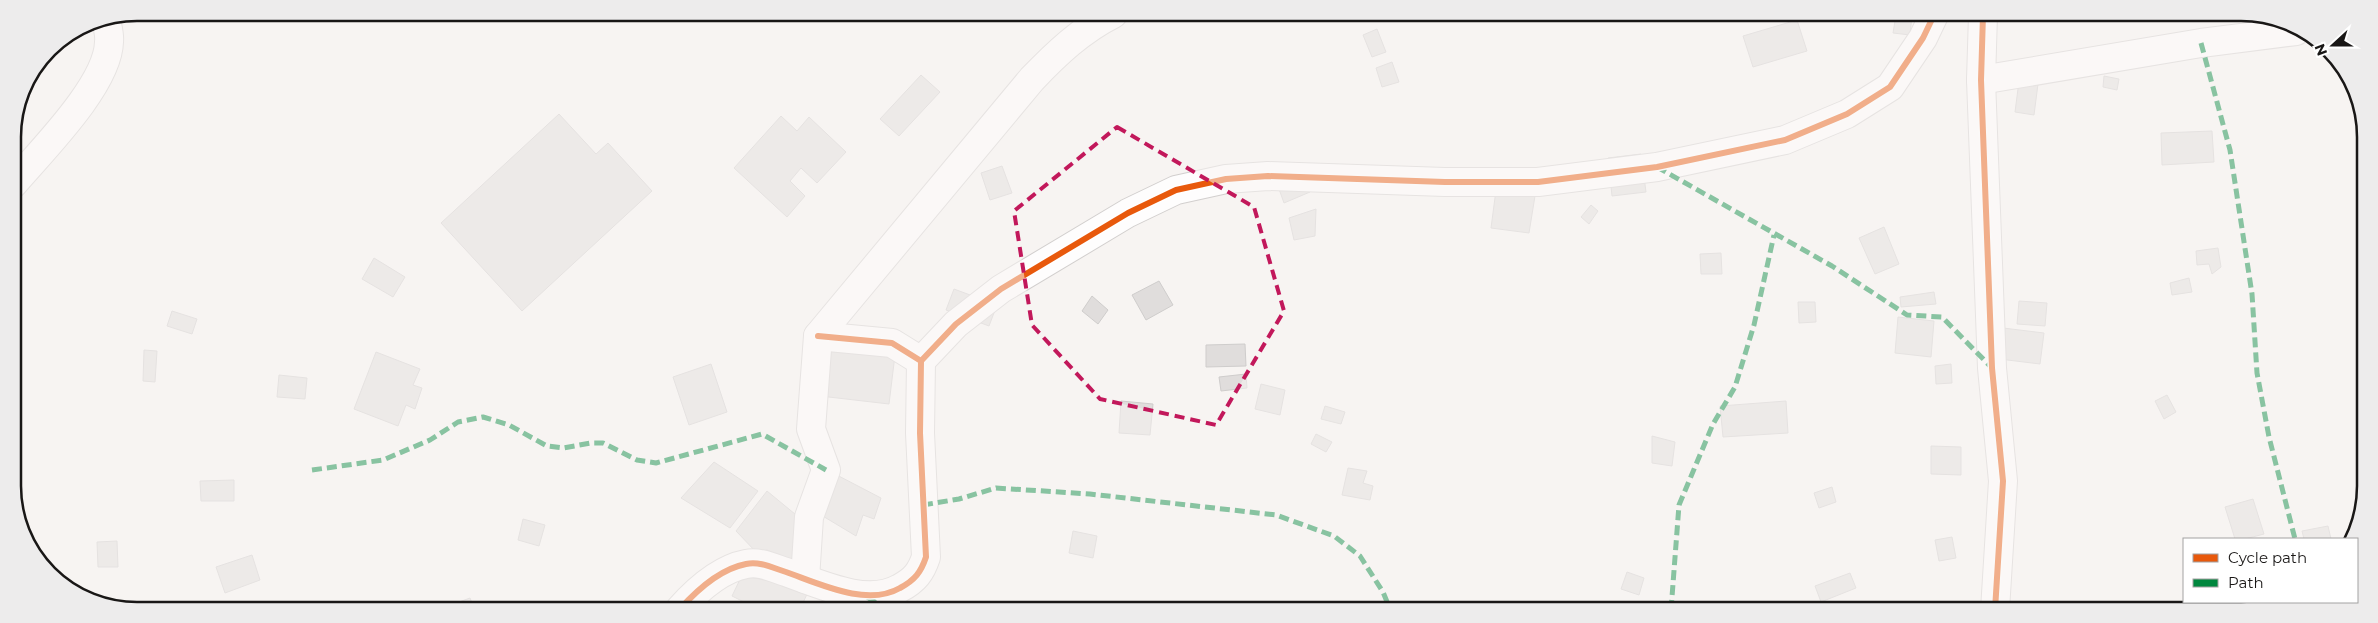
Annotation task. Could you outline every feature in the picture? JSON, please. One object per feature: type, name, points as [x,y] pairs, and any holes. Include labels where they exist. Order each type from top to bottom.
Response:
[{"type":"street","points":[[805,579],[809,517],[826,470],[811,429],[818,336],[1032,79],[1062,48],[1098,21]]},
{"type":"street","points":[[687,602],[714,577],[746,564],[764,564],[830,588],[862,594],[889,594],[908,583],[921,572],[926,557],[920,433],[921,362],[956,324],[1001,289],[1128,213],[1176,190],[1226,179],[1268,176],[1445,182],[1538,182],[1658,168],[1785,140],[1847,114],[1890,87],[1923,38],[1931,21]]},
{"type":"street","points":[[1982,21],[1981,80],[1992,368],[2002,481],[1995,602]]},
{"type":"street","points":[[21,174],[86,96],[101,72],[109,42],[107,25]]},
{"type":"street","points":[[1981,80],[2201,43],[2290,33]]},
{"type":"street","points":[[818,336],[892,344],[921,362]]},
{"type":"highlighted area","points":[[1117,127],[1254,207],[1284,311],[1216,425],[1100,399],[1032,325],[1014,211]]},
{"type":"building","points":[[1797,21],[1807,51],[1753,67],[1743,36]]},
{"type":"building","points":[[1895,21],[1911,21],[1910,35],[1893,33]]},
{"type":"building","points":[[1377,29],[1386,52],[1372,57],[1363,35]]},
{"type":"building","points":[[1392,62],[1399,82],[1382,87],[1376,68]]},
{"type":"building","points":[[921,75],[940,92],[899,136],[880,119]]},
{"type":"building","points":[[2104,76],[2119,79],[2117,90],[2103,87]]},
{"type":"building","points":[[2019,81],[2038,84],[2034,115],[2015,112]]},
{"type":"building","points":[[559,114],[596,154],[608,143],[652,191],[522,311],[441,223]]},
{"type":"building","points":[[781,116],[797,131],[809,117],[846,152],[817,183],[801,168],[790,181],[805,196],[787,217],[734,168]]},
{"type":"building","points":[[2212,131],[2214,162],[2162,165],[2161,133]]},
{"type":"building","points":[[1641,154],[1646,192],[1612,196],[1608,158]]},
{"type":"building","points":[[1300,165],[1310,192],[1284,203],[1274,175]]},
{"type":"building","points":[[1002,166],[1012,193],[990,200],[981,173]]},
{"type":"building","points":[[1496,190],[1535,196],[1529,233],[1491,228]]},
{"type":"building","points":[[1591,205],[1598,211],[1589,224],[1581,217]]},
{"type":"building","points":[[1316,209],[1315,236],[1294,240],[1289,218]]},
{"type":"building","points":[[1884,227],[1899,264],[1875,274],[1859,238]]},
{"type":"building","points":[[2218,248],[2221,267],[2212,274],[2209,264],[2197,265],[2196,251]]},
{"type":"building","points":[[1721,253],[1722,274],[1701,274],[1700,254]]},
{"type":"building","points":[[374,258],[405,277],[393,297],[362,279]]},
{"type":"building","points":[[2189,278],[2192,292],[2172,295],[2170,283]]},
{"type":"building","points":[[1159,281],[1173,305],[1146,320],[1132,295]]},
{"type":"building","points":[[954,289],[997,305],[989,326],[946,310]]},
{"type":"building","points":[[1934,292],[1936,304],[1901,307],[1900,297]]},
{"type":"building","points":[[1092,296],[1108,310],[1098,324],[1082,311]]},
{"type":"building","points":[[2019,301],[2047,303],[2045,326],[2017,324]]},
{"type":"building","points":[[1798,302],[1815,302],[1816,322],[1799,323]]},
{"type":"building","points":[[172,311],[197,319],[192,334],[167,326]]},
{"type":"building","points":[[1898,317],[1934,321],[1931,357],[1895,353]]},
{"type":"building","points":[[1995,327],[2044,333],[2040,364],[1991,358]]},
{"type":"building","points":[[1245,344],[1246,366],[1206,367],[1206,345]]},
{"type":"building","points":[[826,346],[895,355],[889,404],[820,396]]},
{"type":"building","points":[[144,350],[157,351],[155,382],[143,381]]},
{"type":"building","points":[[376,352],[420,369],[413,385],[422,388],[415,409],[406,405],[398,426],[354,409]]},
{"type":"building","points":[[711,364],[727,412],[689,425],[673,377]]},
{"type":"building","points":[[1951,364],[1952,383],[1936,384],[1935,366]]},
{"type":"building","points":[[1246,374],[1247,388],[1221,391],[1219,377]]},
{"type":"building","points":[[279,375],[307,378],[305,399],[277,397]]},
{"type":"building","points":[[1261,384],[1285,390],[1280,415],[1255,409]]},
{"type":"building","points":[[2167,395],[2176,412],[2164,419],[2155,401]]},
{"type":"building","points":[[1121,401],[1153,404],[1150,435],[1119,433]]},
{"type":"building","points":[[1786,401],[1788,433],[1723,437],[1720,406]]},
{"type":"building","points":[[1325,406],[1345,412],[1341,424],[1321,419]]},
{"type":"building","points":[[1316,434],[1332,442],[1326,452],[1311,444]]},
{"type":"building","points":[[1652,436],[1675,442],[1672,466],[1652,463]]},
{"type":"building","points":[[1931,446],[1961,447],[1961,475],[1931,474]]},
{"type":"building","points":[[714,462],[758,491],[730,528],[681,498]]},
{"type":"building","points":[[1348,468],[1367,471],[1363,483],[1373,486],[1370,500],[1342,495]]},
{"type":"building","points":[[833,473],[881,498],[874,519],[863,515],[856,536],[816,512]]},
{"type":"building","points":[[234,480],[234,501],[201,501],[200,481]]},
{"type":"building","points":[[1832,487],[1836,502],[1819,508],[1814,493]]},
{"type":"building","points":[[767,491],[801,519],[798,565],[767,550],[757,553],[736,531]]},
{"type":"building","points":[[2253,499],[2264,534],[2249,538],[2235,538],[2225,507]]},
{"type":"building","points":[[523,519],[545,525],[539,546],[518,540]]},
{"type":"building","points":[[2328,526],[2331,538],[2304,538],[2302,531]]},
{"type":"building","points":[[1073,531],[1097,536],[1093,558],[1069,553]]},
{"type":"building","points":[[1952,537],[1956,558],[1939,561],[1935,540]]},
{"type":"building","points":[[117,541],[118,567],[98,567],[97,542]]},
{"type":"building","points":[[252,555],[260,580],[225,593],[216,567]]},
{"type":"building","points":[[746,567],[809,590],[803,602],[744,602],[732,596]]},
{"type":"building","points":[[1627,572],[1644,578],[1639,595],[1621,589]]},
{"type":"building","points":[[1850,573],[1856,588],[1821,602],[1815,586]]},
{"type":"building","points":[[470,598],[472,602],[459,602]]},
{"type":"marked path","points":[[2201,43],[2230,150],[2252,294],[2257,373],[2269,437],[2295,538]]},
{"type":"marked path","points":[[1657,167],[1832,266],[1907,315],[1942,317],[1992,368]]},
{"type":"marked path","points":[[1672,602],[1679,505],[1713,424],[1735,387],[1754,325],[1774,235]]},
{"type":"marked path","points":[[312,470],[383,460],[430,440],[458,422],[483,417],[509,425],[547,446],[563,448],[603,443],[637,460],[656,463],[762,434],[826,470]]},
{"type":"marked path","points":[[923,505],[959,499],[996,488],[1090,494],[1276,515],[1334,536],[1360,556],[1383,592],[1387,602]]},
{"type":"marked path","points":[[867,597],[875,602]]},
{"type":"cycle path","points":[[818,336],[892,343],[921,361],[956,324],[1001,289],[1128,213],[1176,190],[1226,179],[1268,176],[1445,182],[1538,182],[1657,167],[1785,140],[1847,114],[1890,87],[1923,38],[1931,21]]},
{"type":"cycle path","points":[[1983,21],[1981,80],[1992,368],[2003,481],[1995,602]]},
{"type":"cycle path","points":[[687,602],[718,575],[727,570],[751,563],[766,565],[843,592],[858,594],[873,595],[887,593],[900,588],[914,579],[926,557],[920,433],[921,361]]}]
